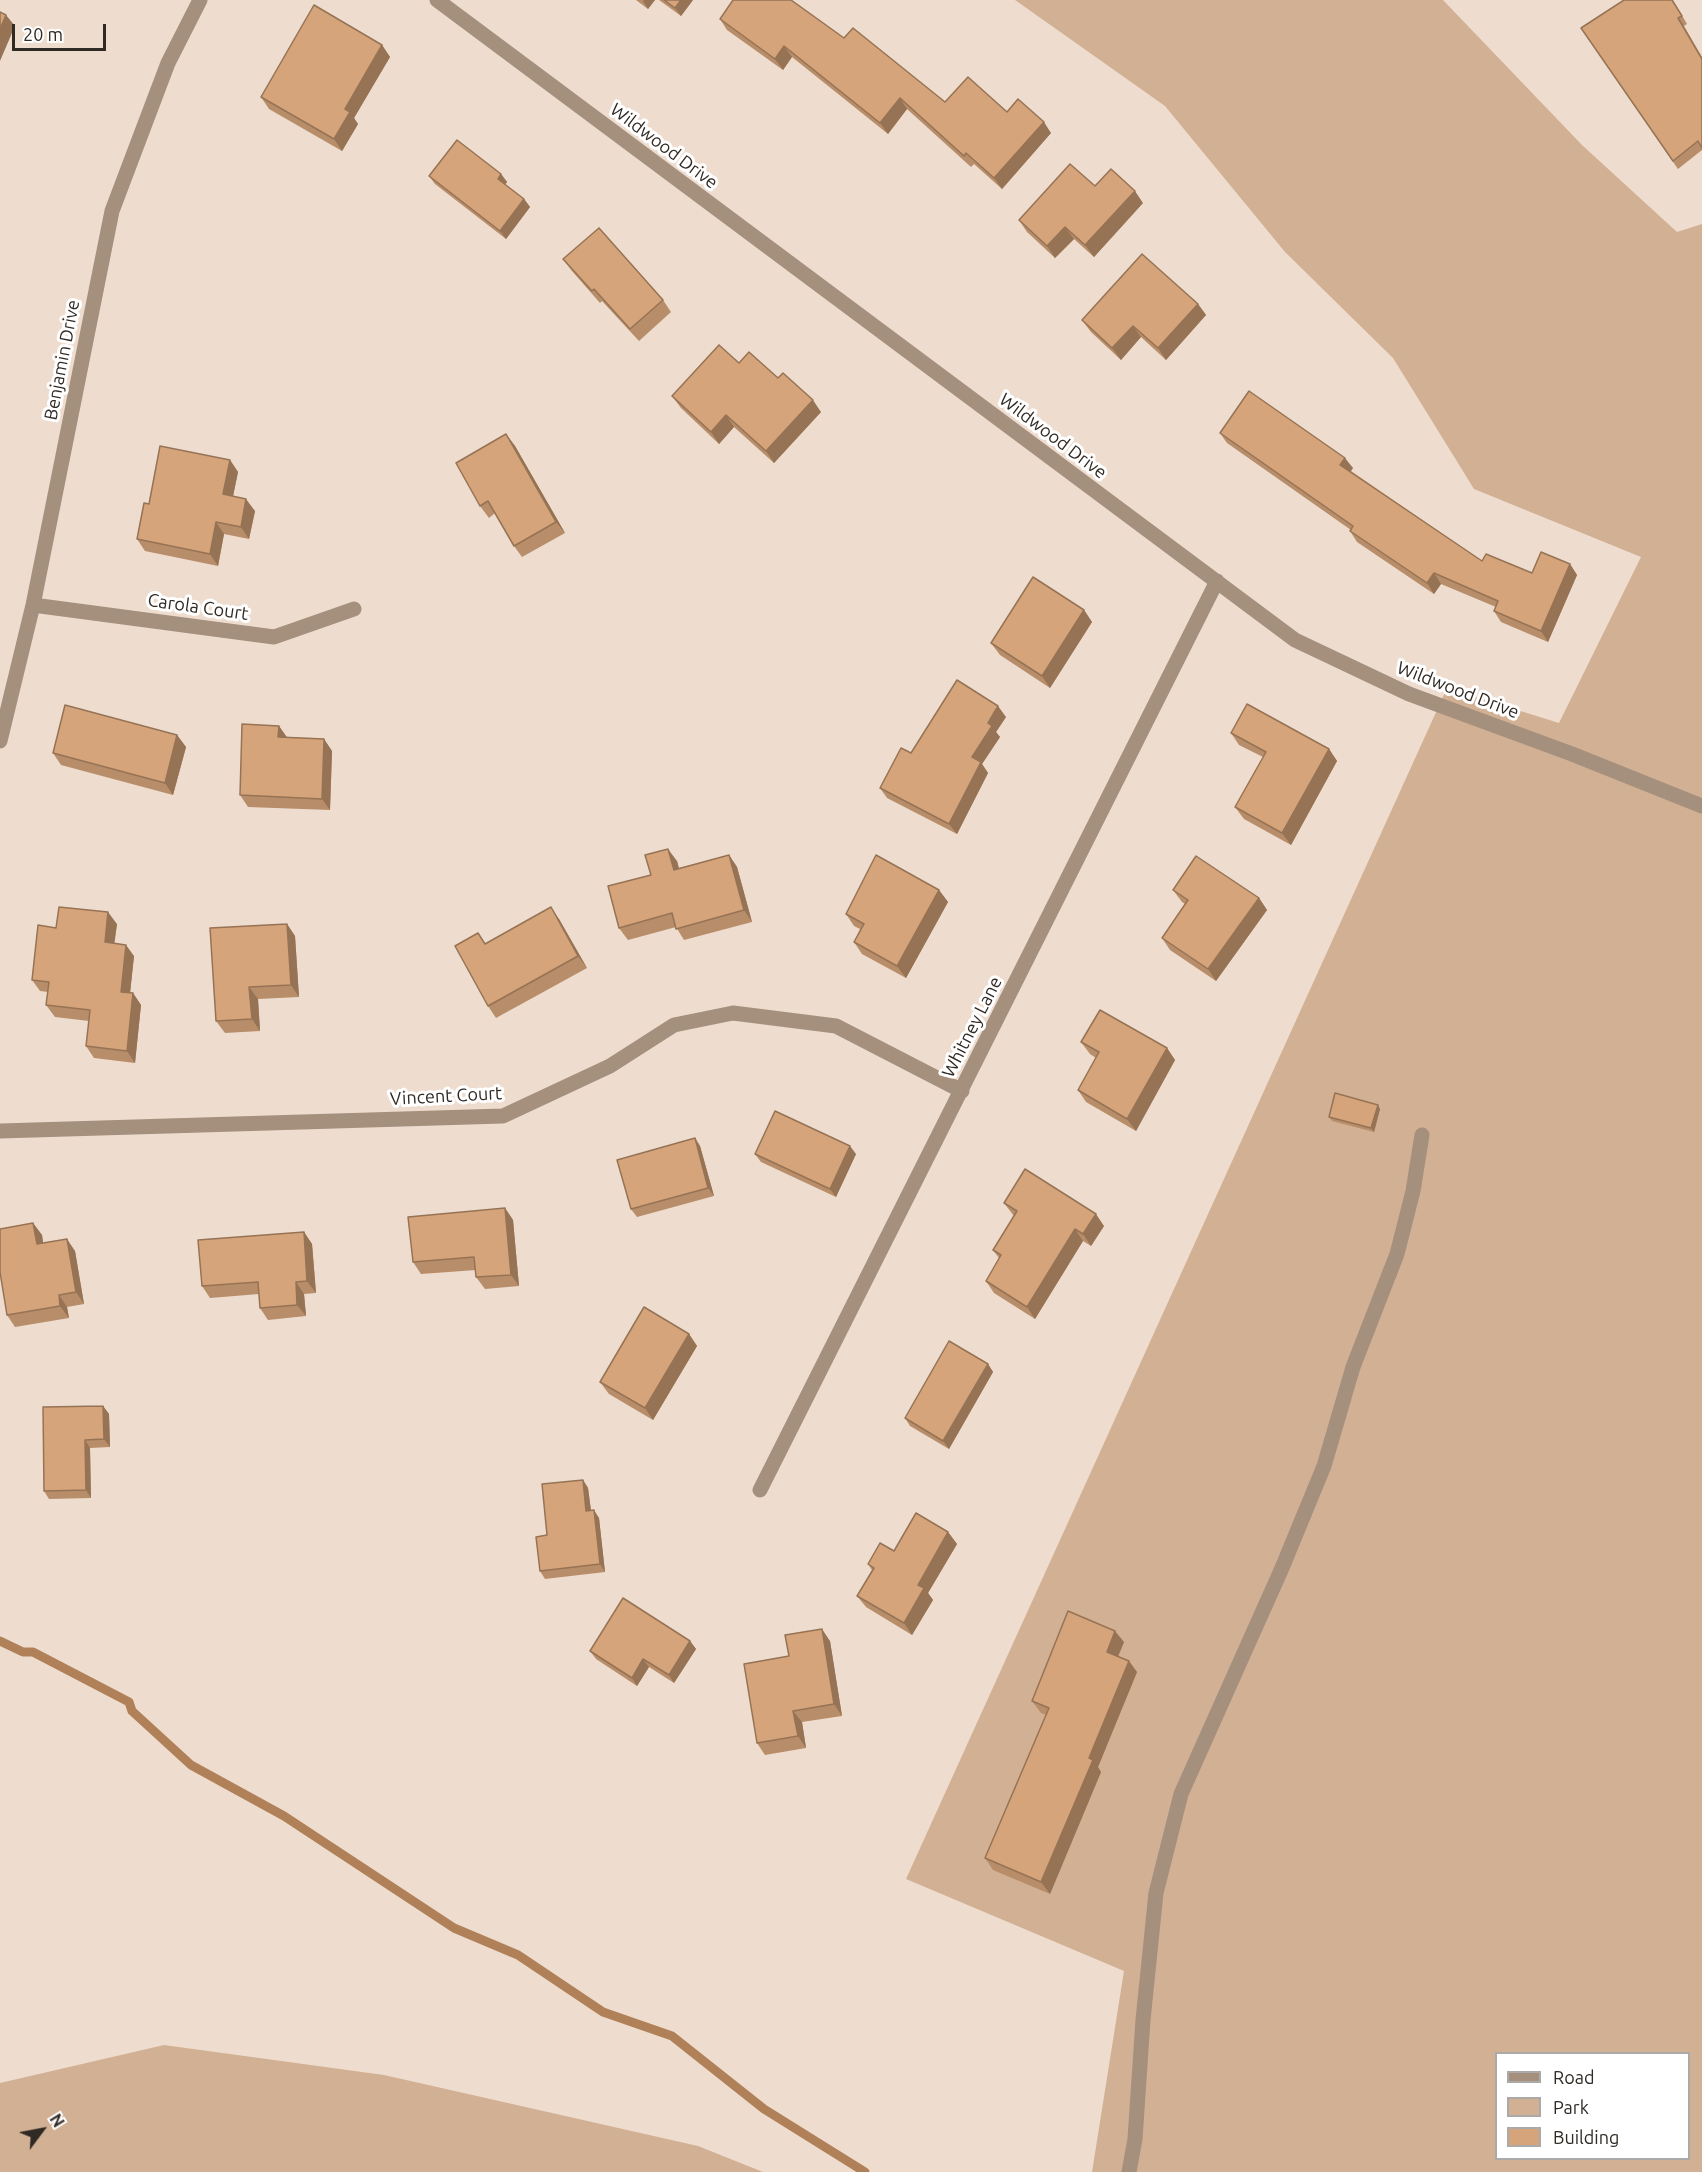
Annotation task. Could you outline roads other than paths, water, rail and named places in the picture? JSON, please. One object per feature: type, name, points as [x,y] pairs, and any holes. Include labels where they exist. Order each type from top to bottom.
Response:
[{"type":"street","name":"Benjamin Drive","points":[[0,741],[33,605],[112,211],[168,63],[200,0]]},
{"type":"street","name":"Wildwood Drive","points":[[437,0],[1295,640],[1409,694],[1572,754],[1702,806]]},
{"type":"street","name":"Whitney Lane","points":[[760,1490],[1217,581]]},
{"type":"street","name":"Carola Court","points":[[33,605],[274,637],[354,609]]},
{"type":"street","name":"Vincent Court","points":[[0,1131],[503,1116],[610,1066],[674,1025],[733,1013],[836,1026],[962,1090]]},
{"type":"street","points":[[1129,2172],[1135,2139],[1143,2020],[1156,1893],[1181,1794],[1282,1568],[1323,1466],[1353,1367],[1397,1254],[1413,1191],[1422,1134]]},
{"type":"waterway","points":[[0,1641],[23,1652],[33,1652],[129,1702],[132,1711],[191,1765],[284,1816],[454,1928],[518,1955],[603,2012],[672,2036],[764,2109],[865,2172]]}]
